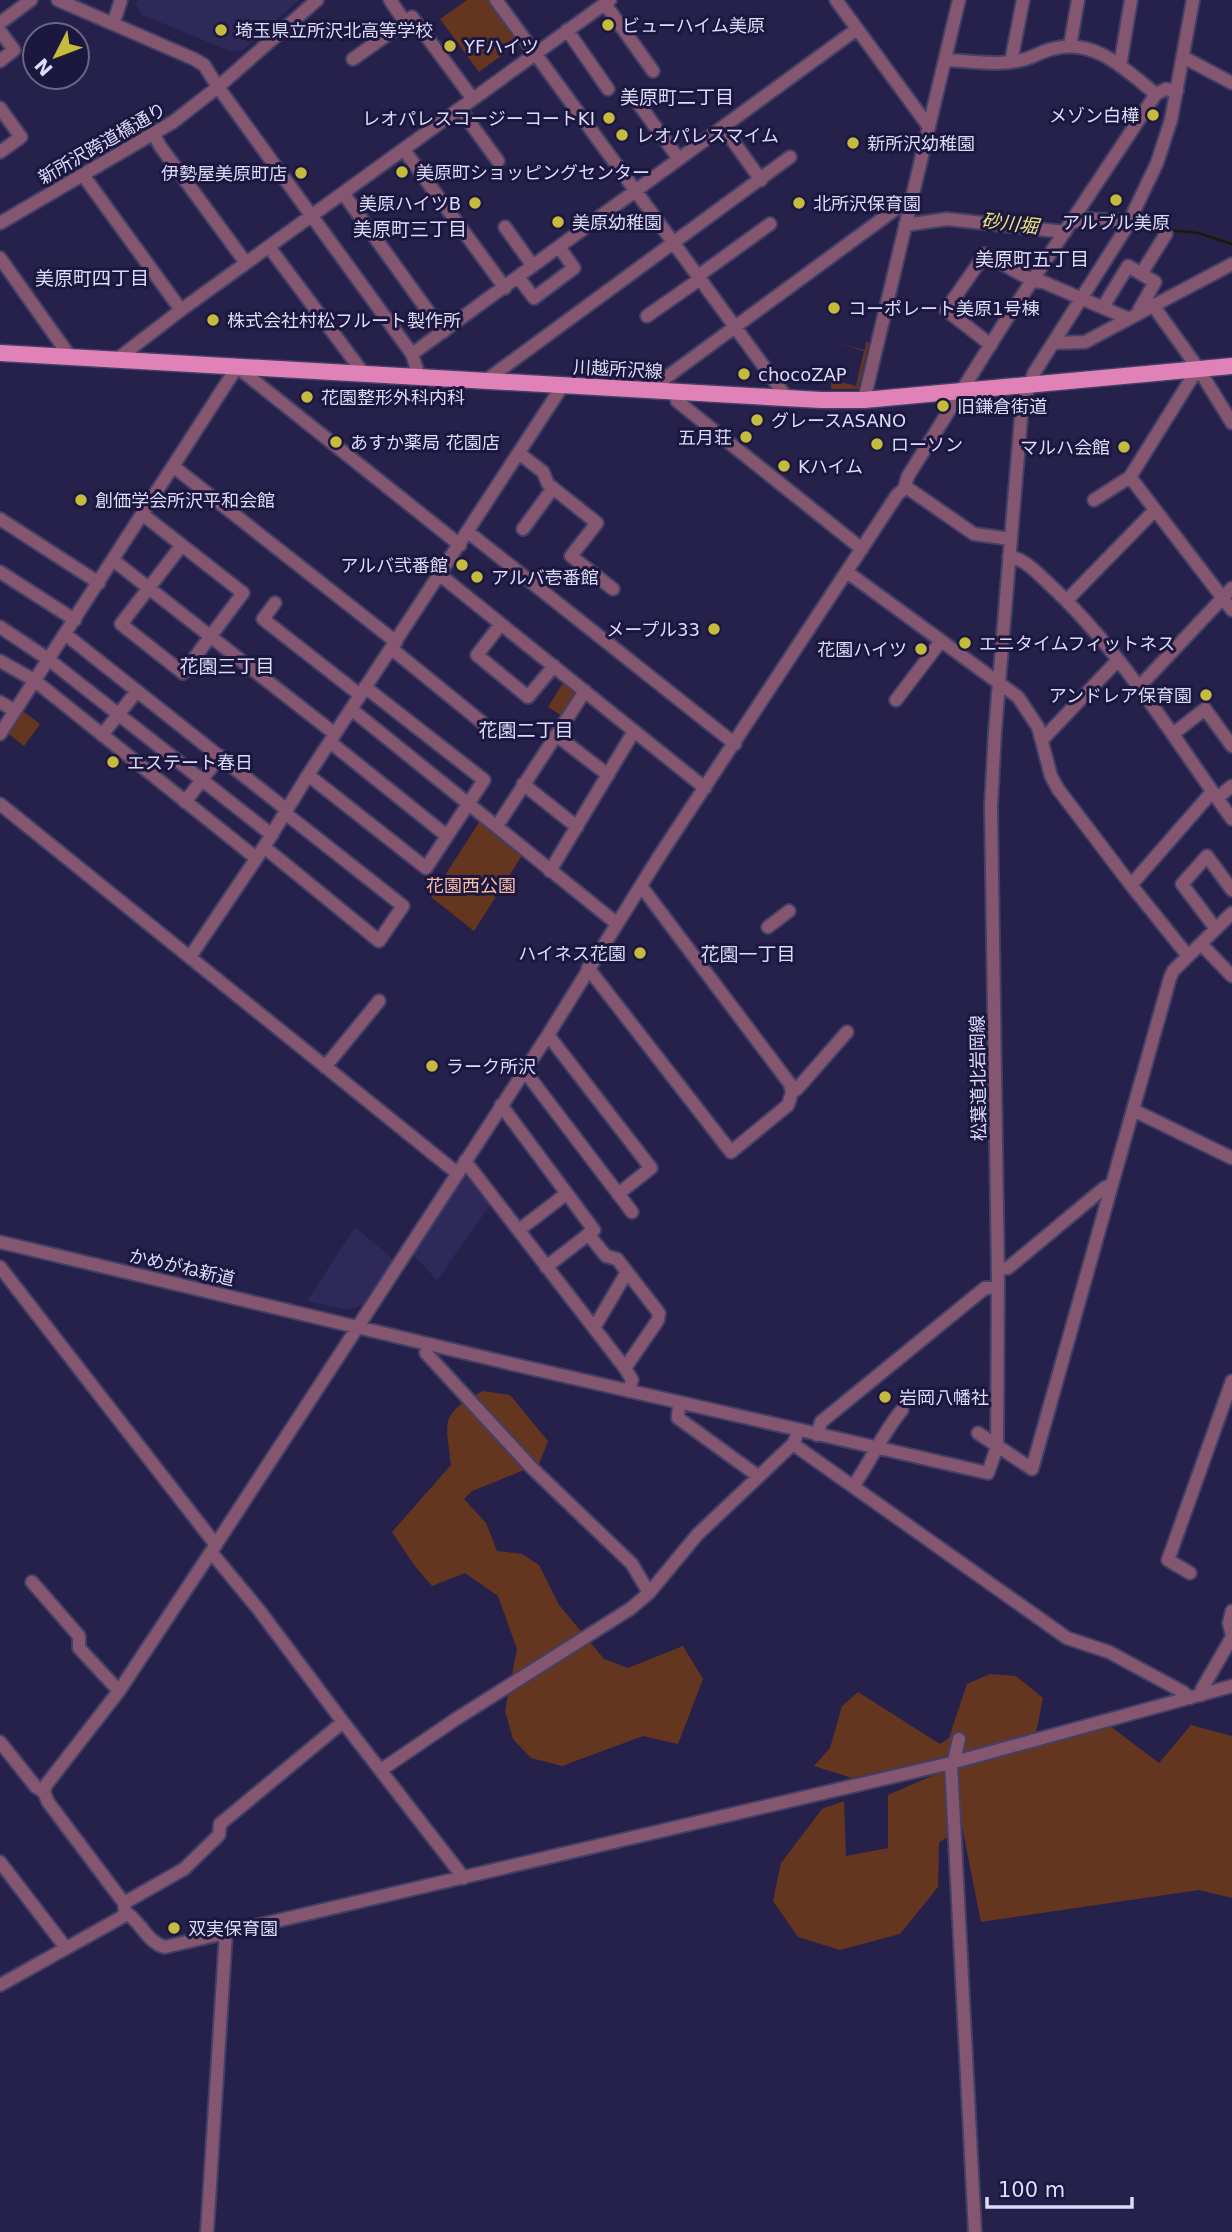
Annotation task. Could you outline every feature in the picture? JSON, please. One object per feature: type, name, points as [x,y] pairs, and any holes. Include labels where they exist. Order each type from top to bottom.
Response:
[{"type":"main road","name":"川越所沢線","points":[[0,353],[67,352],[116,360],[787,398],[864,400],[1232,366]]},
{"type":"street","points":[[0,23],[31,0]]},
{"type":"street","points":[[58,0],[204,65],[412,354],[419,376]]},
{"type":"street","points":[[113,24],[121,0]]},
{"type":"street","name":"新所沢跨道橋通り","points":[[0,223],[154,135],[218,87],[317,0]]},
{"type":"street","points":[[390,0],[405,22]]},
{"type":"street","points":[[496,0],[787,398]]},
{"type":"street","points":[[836,0],[929,127]]},
{"type":"street","points":[[864,400],[959,0]]},
{"type":"street","points":[[1011,62],[1023,0]]},
{"type":"street","points":[[1070,46],[1078,0]]},
{"type":"street","points":[[1120,66],[1131,0]]},
{"type":"street","name":"松葉道北岩岡線","points":[[988,1473],[997,1447],[998,1288],[991,806],[1022,406],[1029,385],[1129,221],[1157,163],[1166,139],[1177,91],[1193,0]]},
{"type":"street","points":[[116,360],[181,310],[608,2],[653,71]]},
{"type":"street","points":[[353,59],[412,17],[473,99]]},
{"type":"street","points":[[412,354],[857,29]]},
{"type":"street","points":[[567,30],[608,89]]},
{"type":"street","points":[[0,31],[14,50],[0,61]]},
{"type":"street","points":[[946,60],[1011,62],[1070,46],[1102,52],[1156,94]]},
{"type":"street","points":[[1183,58],[1232,83]]},
{"type":"street","points":[[44,1792],[46,1785],[118,1691],[213,1549],[548,1035],[616,923],[897,495],[904,489],[908,476],[991,345],[1156,94],[1166,89],[1177,91]]},
{"type":"street","points":[[635,99],[679,159]]},
{"type":"street","points":[[0,108],[21,137],[0,152]]},
{"type":"street","points":[[460,109],[498,161]]},
{"type":"street","points":[[723,127],[761,180]]},
{"type":"street","points":[[154,135],[246,263]]},
{"type":"street","points":[[404,150],[505,288]]},
{"type":"street","points":[[485,381],[790,157]]},
{"type":"street","points":[[83,175],[181,310]]},
{"type":"street","points":[[343,193],[443,332]]},
{"type":"street","points":[[649,390],[912,197]]},
{"type":"street","points":[[905,225],[947,219],[1069,226],[1089,219],[1129,221]]},
{"type":"street","points":[[647,316],[770,224]]},
{"type":"street","points":[[505,227],[533,266]]},
{"type":"street","points":[[1141,274],[1166,234]]},
{"type":"street","points":[[269,247],[364,374]]},
{"type":"street","points":[[518,277],[534,298],[574,268],[559,247]]},
{"type":"street","points":[[991,345],[946,310],[985,254],[1033,281],[1043,282],[1103,307],[1133,315]]},
{"type":"street","points":[[0,258],[67,352]]},
{"type":"street","points":[[1053,343],[1084,342],[1232,264]]},
{"type":"street","points":[[1103,307],[1128,266],[1154,282],[1133,315]]},
{"type":"street","points":[[1152,304],[1198,368],[1232,424]]},
{"type":"street","points":[[0,734],[237,367],[460,545]]},
{"type":"street","points":[[1094,500],[1130,477],[1198,368]]},
{"type":"street","points":[[190,957],[564,385]]},
{"type":"street","points":[[678,392],[677,401],[862,549]]},
{"type":"street","points":[[520,454],[543,472],[548,484],[597,523],[571,556],[613,589]]},
{"type":"street","points":[[174,467],[394,645],[495,733]]},
{"type":"street","points":[[1130,477],[1229,599],[1138,688]]},
{"type":"street","points":[[523,529],[553,488]]},
{"type":"street","points":[[904,489],[913,490],[974,534],[1011,539]]},
{"type":"street","points":[[1067,600],[1155,510]]},
{"type":"street","points":[[142,514],[182,545],[243,593],[183,674],[121,624],[182,545]]},
{"type":"street","points":[[0,519],[99,583]]},
{"type":"street","points":[[468,532],[735,744]]},
{"type":"street","points":[[1009,556],[1023,559],[1067,600],[1097,634],[1173,734],[1232,819]]},
{"type":"street","points":[[113,560],[210,636],[447,835]]},
{"type":"street","points":[[0,572],[75,620]]},
{"type":"street","points":[[847,572],[999,682],[1024,704],[1034,720],[1051,776],[1058,789],[1188,956]]},
{"type":"street","points":[[440,575],[705,788]]},
{"type":"street","points":[[275,603],[263,619],[484,780],[426,868],[308,775]]},
{"type":"street","points":[[501,624],[477,655],[528,697],[554,666]]},
{"type":"street","points":[[0,627],[48,659],[272,835]]},
{"type":"street","points":[[0,661],[34,680],[185,802],[260,853],[379,941],[403,906],[65,634]]},
{"type":"street","points":[[896,700],[941,641]]},
{"type":"street","points":[[1042,740],[1117,660]]},
{"type":"street","points":[[102,736],[137,691]]},
{"type":"street","points":[[497,826],[585,691]]},
{"type":"street","points":[[0,702],[15,712]]},
{"type":"street","points":[[351,709],[616,923]]},
{"type":"street","points":[[1173,734],[1205,709],[1232,746]]},
{"type":"street","points":[[550,871],[635,732]]},
{"type":"street","points":[[556,735],[608,775]]},
{"type":"street","points":[[185,802],[220,757]]},
{"type":"street","points":[[523,784],[577,827]]},
{"type":"street","points":[[1131,885],[1215,795],[1232,786]]},
{"type":"street","points":[[1,807],[457,1173]]},
{"type":"street","points":[[1216,929],[1182,884],[1207,856],[1232,890]]},
{"type":"street","points":[[589,968],[731,1152],[788,1105],[792,1092],[790,1084],[641,886]]},
{"type":"street","points":[[768,928],[789,911]]},
{"type":"street","points":[[978,1433],[1032,1469],[1170,978],[1173,971],[1232,913]]},
{"type":"street","points":[[1200,944],[1232,976]]},
{"type":"street","points":[[325,1067],[379,1001]]},
{"type":"street","points":[[792,1092],[847,1032]]},
{"type":"street","points":[[548,1035],[651,1168],[618,1194]]},
{"type":"street","points":[[524,1070],[632,1212]]},
{"type":"street","points":[[501,1105],[594,1230],[546,1267]]},
{"type":"street","points":[[1133,1110],[1232,1158]]},
{"type":"street","points":[[466,1161],[625,1368],[632,1380],[629,1391]]},
{"type":"street","points":[[998,1269],[1008,1268],[1112,1184]]},
{"type":"street","points":[[519,1230],[566,1194]]},
{"type":"street","points":[[588,1234],[606,1255],[617,1259],[659,1313],[659,1317],[625,1368]]},
{"type":"street","name":"かめがね新道","points":[[0,1242],[679,1403],[988,1473]]},
{"type":"street","points":[[0,1267],[464,1878]]},
{"type":"street","points":[[594,1328],[627,1272]]},
{"type":"street","points":[[817,1435],[821,1422],[869,1382],[985,1288],[998,1288]]},
{"type":"street","points":[[428,1344],[426,1353],[532,1468],[632,1564],[649,1593]]},
{"type":"street","points":[[1190,1573],[1167,1560],[1227,1411],[1232,1381]]},
{"type":"street","points":[[679,1403],[678,1418],[758,1476]]},
{"type":"street","points":[[853,1485],[892,1421],[902,1410]]},
{"type":"street","points":[[382,1770],[456,1719],[630,1609],[649,1593],[697,1535],[793,1444],[798,1430]]},
{"type":"street","points":[[793,1444],[1067,1638],[1115,1655],[1195,1696]]},
{"type":"street","points":[[32,1582],[79,1636],[79,1648],[118,1691]]},
{"type":"street","points":[[1195,1696],[1202,1689],[1231,1626]]},
{"type":"street","points":[[0,1742],[36,1787],[44,1792],[48,1802],[125,1908],[160,1946],[464,1878],[953,1762],[1232,1686]]},
{"type":"street","points":[[0,1985],[115,1922],[125,1908],[184,1868],[219,1835],[220,1824],[343,1722]]},
{"type":"street","points":[[960,1739],[953,1762],[975,2232]]},
{"type":"street","points":[[0,1861],[66,1948]]},
{"type":"street","points":[[207,2232],[226,1932]]},
{"type":"shaded area","name":"埼玉県立所沢北高等学校","points":[[137,0],[299,0],[243,50],[230,51],[142,15],[136,4]]},
{"type":"shaded area","points":[[466,1170],[493,1201],[437,1280],[414,1256],[414,1249]]},
{"type":"shaded area","points":[[355,1227],[393,1259],[364,1304],[348,1310],[307,1301]]},
{"type":"green space","points":[[467,0],[491,0],[521,41],[479,72],[440,19]]},
{"type":"green space","points":[[866,341],[869,343],[858,389],[831,389],[833,380],[856,386],[864,351],[839,344],[865,350]]},
{"type":"green space","points":[[563,683],[577,693],[562,716],[548,707]]},
{"type":"green space","points":[[20,709],[40,724],[24,746],[5,731]]},
{"type":"green space","name":"花園西公園","points":[[480,821],[523,854],[474,931],[431,897]]},
{"type":"green space","points":[[482,1391],[510,1395],[548,1441],[539,1464],[472,1491],[464,1499],[486,1523],[497,1551],[522,1554],[539,1565],[559,1605],[604,1659],[628,1668],[683,1646],[703,1679],[678,1744],[643,1736],[562,1766],[531,1758],[513,1739],[505,1711],[517,1649],[498,1596],[465,1573],[432,1586],[392,1532],[451,1465],[448,1420],[458,1407]]},
{"type":"green space","points":[[990,1674],[1016,1676],[1043,1698],[1033,1747],[1110,1726],[1159,1763],[1191,1725],[1232,1736],[1232,1898],[1199,1890],[981,1922],[962,1826],[939,1843],[938,1887],[900,1934],[840,1950],[798,1937],[773,1901],[781,1863],[822,1809],[844,1801],[846,1856],[888,1848],[888,1795],[943,1771],[943,1757],[852,1778],[814,1766],[830,1748],[842,1706],[858,1692],[940,1744],[949,1738],[967,1684]]},
{"type":"waterway","name":"砂川堀","points":[[1140,227],[1198,233],[1232,244]]},
{"type":"place","name":"ビューハイム美原","points":[[608,25]]},
{"type":"place","name":"埼玉県立所沢北高等学校","points":[[221,30]]},
{"type":"place","name":"YFハイツ","points":[[450,46]]},
{"type":"place","name":"メゾン白樺","points":[[1153,115]]},
{"type":"place","name":"レオパレスコージーコートKI","points":[[609,118]]},
{"type":"place","name":"レオパレスマイム","points":[[622,135]]},
{"type":"place","name":"新所沢幼稚園","points":[[853,143]]},
{"type":"place","name":"美原町ショッピングセンター","points":[[402,172]]},
{"type":"place","name":"伊勢屋美原町店","points":[[301,173]]},
{"type":"place","name":"アルブル美原","points":[[1116,200]]},
{"type":"place","name":"美原ハイツB","points":[[475,203]]},
{"type":"place","name":"北所沢保育園","points":[[799,203]]},
{"type":"place","name":"美原幼稚園","points":[[558,222]]},
{"type":"place","name":"コーポレート美原1号棟","points":[[834,308]]},
{"type":"place","name":"株式会社村松フルート製作所","points":[[213,320]]},
{"type":"place","name":"chocoZAP","points":[[744,374]]},
{"type":"place","name":"花園整形外科内科","points":[[307,397]]},
{"type":"place","name":"旧鎌倉街道","points":[[943,406]]},
{"type":"place","name":"グレースASANO","points":[[757,420]]},
{"type":"place","name":"五月荘","points":[[746,437]]},
{"type":"place","name":"あすか薬局 花園店","points":[[336,442]]},
{"type":"place","name":"ローソン","points":[[877,444]]},
{"type":"place","name":"マルハ会館","points":[[1124,447]]},
{"type":"place","name":"Kハイム","points":[[784,466]]},
{"type":"place","name":"創価学会所沢平和会館","points":[[81,500]]},
{"type":"place","name":"アルバ弐番館","points":[[462,565]]},
{"type":"place","name":"アルバ壱番館","points":[[477,577]]},
{"type":"place","name":"メープル33","points":[[714,629]]},
{"type":"place","name":"エニタイムフィットネス","points":[[965,643]]},
{"type":"place","name":"花園ハイツ","points":[[921,649]]},
{"type":"place","name":"アンドレア保育園","points":[[1206,695]]},
{"type":"place","name":"エステート春日","points":[[113,762]]},
{"type":"place","name":"ハイネス花園","points":[[640,953]]},
{"type":"place","name":"ラーク所沢","points":[[432,1066]]},
{"type":"place","name":"岩岡八幡社","points":[[885,1397]]},
{"type":"place","name":"双実保育園","points":[[174,1928]]},
{"type":"district","name":"美原町二丁目","points":[[677,97]]},
{"type":"district","name":"美原町三丁目","points":[[410,229]]},
{"type":"district","name":"美原町五丁目","points":[[1032,259]]},
{"type":"district","name":"美原町四丁目","points":[[92,278]]},
{"type":"district","name":"花園三丁目","points":[[227,666]]},
{"type":"district","name":"花園二丁目","points":[[526,730]]},
{"type":"district","name":"花園一丁目","points":[[748,954]]}]
